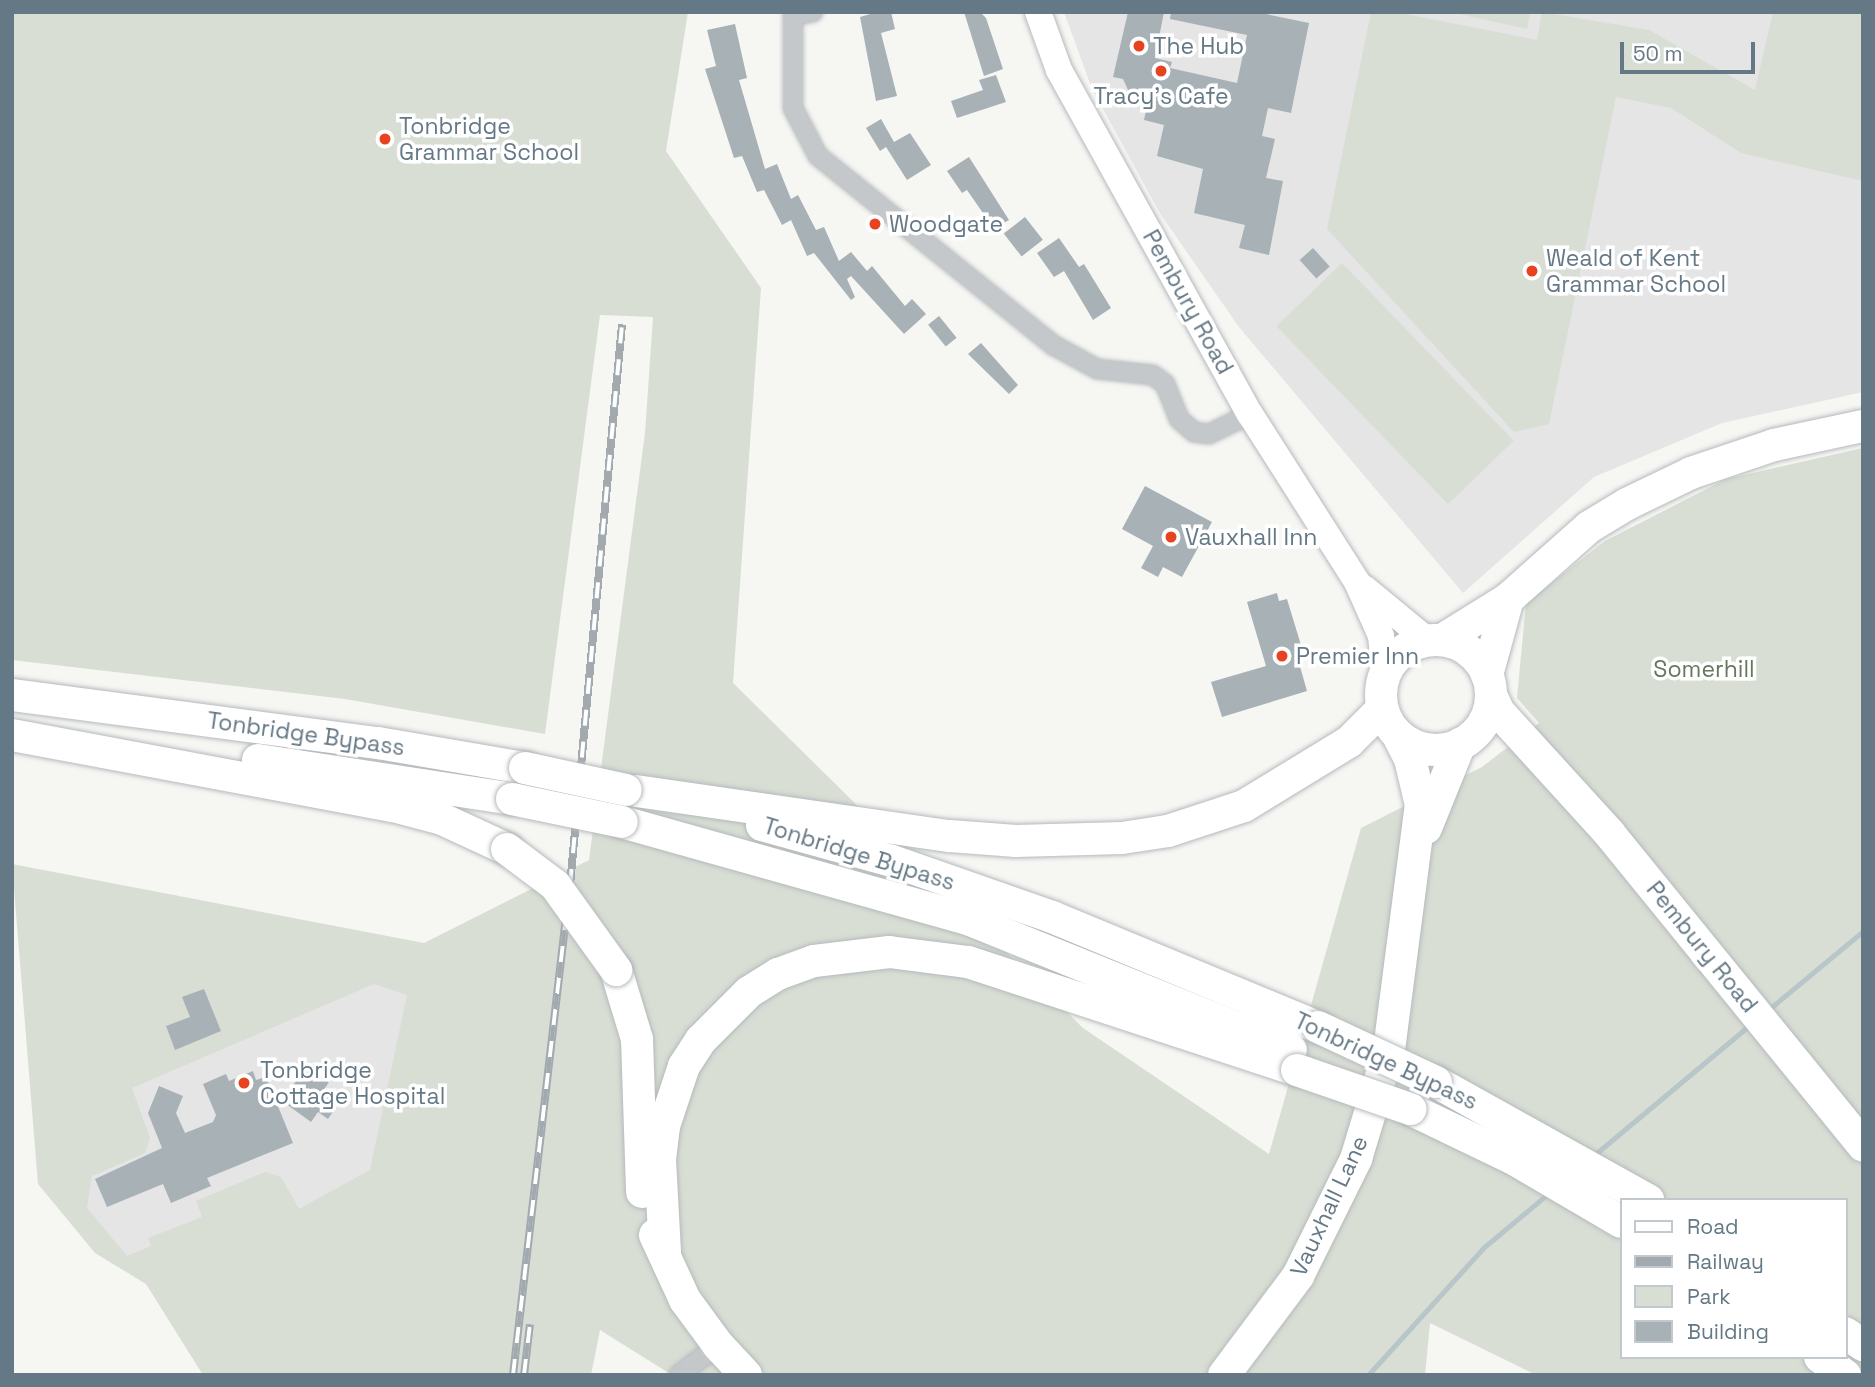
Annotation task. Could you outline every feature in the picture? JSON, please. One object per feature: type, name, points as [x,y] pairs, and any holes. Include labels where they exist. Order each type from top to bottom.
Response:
[{"type":"highway","points":[[1508,599],[1489,685],[1486,718],[1466,740],[1428,749],[1390,722],[1385,673],[1402,651],[1434,640],[1508,599],[1589,527],[1691,473],[1774,445],[1863,426]]},
{"type":"highway","points":[[1434,640],[1470,651],[1489,685]]},
{"type":"highway","name":"Pembury Road","points":[[1489,685],[1535,754],[1609,833],[1863,1146]]},
{"type":"highway","name":"Tonbridge Bypass","points":[[12,695],[378,743],[525,768],[631,790],[892,861],[1150,954],[1318,1027],[1436,1082],[1644,1198]]},
{"type":"highway","points":[[631,790],[950,836],[1016,841],[1122,838],[1168,831],[1244,806],[1390,722]]},
{"type":"highway","name":"Vauxhall Lane","points":[[1224,1375],[1298,1276],[1356,1159],[1389,1050],[1418,852],[1421,805],[1416,778],[1390,722]]},
{"type":"highway","name":"Tonbridge Bypass","points":[[12,726],[369,774],[512,799],[622,822],[970,920],[1417,1112],[1512,1158],[1619,1221]]},
{"type":"highway","points":[[12,735],[401,808],[442,819],[507,849],[555,885],[602,944],[616,970],[637,1039],[642,1195],[649,1223],[665,1252],[685,1300],[718,1345],[746,1375]]},
{"type":"highway","name":"Pembury Road","points":[[1466,740],[1512,740],[1535,754]]},
{"type":"highway","name":"Vauxhall Lane","points":[[1418,852],[1447,767],[1466,740]]},
{"type":"highway","points":[[665,1252],[660,1159],[666,1116],[684,1066],[701,1040],[749,992],[778,974],[814,961],[889,952],[968,962],[1301,1063]]},
{"type":"highway","points":[[1847,1334],[1863,1345]]},
{"type":"highway","points":[[1824,1359],[1845,1375]]},
{"type":"main road","name":"Pembury Road","points":[[1038,12],[1059,70],[1250,414],[1357,582],[1381,636],[1385,673]]},
{"type":"main road","name":"Pembury Road","points":[[1357,582],[1434,640]]},
{"type":"street","points":[[813,12],[793,15],[793,108],[818,156],[1053,345],[1097,369],[1153,375],[1165,384],[1179,419],[1194,432],[1209,434],[1250,414]]},
{"type":"street","points":[[679,1375],[718,1345]]},
{"type":"shaded area","name":"Weald of Kent Grammar School","points":[[1064,12],[1863,12],[1863,392],[1722,423],[1594,477],[1463,593],[1239,327],[1161,215],[1092,89]]},
{"type":"shaded area","name":"Tonbridge Cottage Hospital","points":[[64,914],[440,970],[397,1251],[166,1298],[64,1196]]},
{"type":"green space","name":"Somerhill","points":[[12,12],[688,12],[666,151],[761,288],[733,683],[1083,1028],[1269,1154],[1361,828],[1482,767],[1539,723],[1517,698],[1526,603],[1605,541],[1726,479],[1863,448],[1863,1375],[1536,1375],[1430,1323],[1425,1375],[672,1375],[600,1330],[591,1375],[203,1375],[146,1284],[95,1253],[38,1184],[12,864],[424,943],[589,860],[645,433],[653,317],[600,315],[545,734],[345,699],[12,660]],"holes":[[[374,984],[407,995],[370,1170],[299,1209],[281,1177],[265,1172],[196,1201],[202,1217],[148,1238],[151,1246],[127,1256],[87,1208],[92,1176],[145,1153],[150,1138],[132,1088]]]},
{"type":"green space","points":[[1371,12],[1395,12],[1537,40],[1542,12],[1649,30],[1755,90],[1773,12],[1863,12],[1863,181],[1741,153],[1671,108],[1616,97],[1549,424],[1514,432],[1327,229]]},
{"type":"green space","points":[[1450,12],[1530,12],[1527,29]]},
{"type":"green space","points":[[1342,263],[1514,441],[1448,504],[1277,326]]},
{"type":"building","points":[[877,12],[891,12],[895,29],[881,33],[897,96],[876,101],[860,17]]},
{"type":"building","points":[[964,12],[980,12],[986,18],[1003,69],[984,76]]},
{"type":"building","points":[[1128,12],[1164,12],[1155,58],[1172,62],[1170,68],[1237,83],[1247,35],[1170,19],[1171,12],[1256,12],[1309,23],[1291,113],[1268,108],[1262,136],[1275,139],[1266,178],[1283,181],[1269,255],[1239,248],[1245,225],[1194,213],[1203,169],[1157,156],[1164,125],[1144,120],[1149,97],[1129,92],[1123,79],[1113,77]]},
{"type":"building","points":[[735,24],[747,78],[739,80],[765,169],[777,164],[791,199],[798,195],[816,230],[824,227],[839,261],[851,252],[867,271],[872,266],[905,306],[912,299],[926,314],[904,334],[851,276],[847,279],[855,297],[851,300],[814,253],[807,256],[791,220],[782,225],[764,190],[757,192],[742,156],[734,158],[705,69],[716,66],[707,30]]},
{"type":"building","points":[[996,75],[1006,102],[957,118],[951,101],[983,90],[979,80]]},
{"type":"building","points":[[881,119],[894,142],[910,133],[931,165],[907,180],[886,147],[880,151],[866,128]]},
{"type":"building","points":[[969,157],[1009,220],[994,229],[967,190],[962,193],[947,171]]},
{"type":"building","points":[[1025,217],[1043,240],[1022,256],[1004,234]]},
{"type":"building","points":[[1059,238],[1079,267],[1084,264],[1111,308],[1093,320],[1064,271],[1054,277],[1037,253]]},
{"type":"building","points":[[1313,248],[1330,267],[1316,279],[1300,260]]},
{"type":"building","points":[[939,316],[957,338],[946,347],[928,325]]},
{"type":"building","points":[[981,343],[1018,385],[1009,394],[968,354]]},
{"type":"building","name":"Vauxhall Inn","points":[[1145,486],[1212,522],[1182,577],[1163,567],[1158,577],[1141,568],[1153,546],[1122,529]]},
{"type":"building","name":"Premier Inn","points":[[1277,593],[1279,601],[1287,599],[1304,655],[1297,656],[1307,691],[1222,717],[1211,682],[1266,666],[1247,602]]},
{"type":"building","points":[[204,989],[221,1031],[175,1050],[166,1026],[190,1017],[182,997]]},
{"type":"building","points":[[304,1070],[329,1082],[323,1091],[336,1107],[328,1119],[318,1112],[311,1122],[282,1101]]},
{"type":"building","points":[[253,1071],[256,1080],[266,1077],[293,1143],[207,1178],[211,1186],[171,1203],[163,1184],[107,1207],[95,1179],[162,1148],[148,1113],[159,1086],[183,1096],[176,1113],[185,1133],[213,1122],[216,1115],[203,1084],[226,1074],[229,1081]]},
{"type":"waterway","points":[[1768,1010],[1863,931]]},
{"type":"waterway","points":[[1593,1156],[1752,1023]]},
{"type":"waterway","points":[[1368,1375],[1483,1248],[1550,1192]]},
{"type":"railway","points":[[513,1375],[570,885],[622,324]]},
{"type":"railway","points":[[524,1375],[530,1324]]},
{"type":"place","name":"The Hub","points":[[1139,46]]},
{"type":"place","name":"Tracy's Cafe","points":[[1161,71]]},
{"type":"place","name":"Tonbridge Grammar School","points":[[385,139]]},
{"type":"place","name":"Woodgate","points":[[875,224]]},
{"type":"place","name":"Weald of Kent Grammar School","points":[[1532,271]]},
{"type":"place","name":"Vauxhall Inn","points":[[1171,537]]},
{"type":"place","name":"Premier Inn","points":[[1282,656]]},
{"type":"place","name":"Tonbridge Cottage Hospital","points":[[244,1083]]}]
